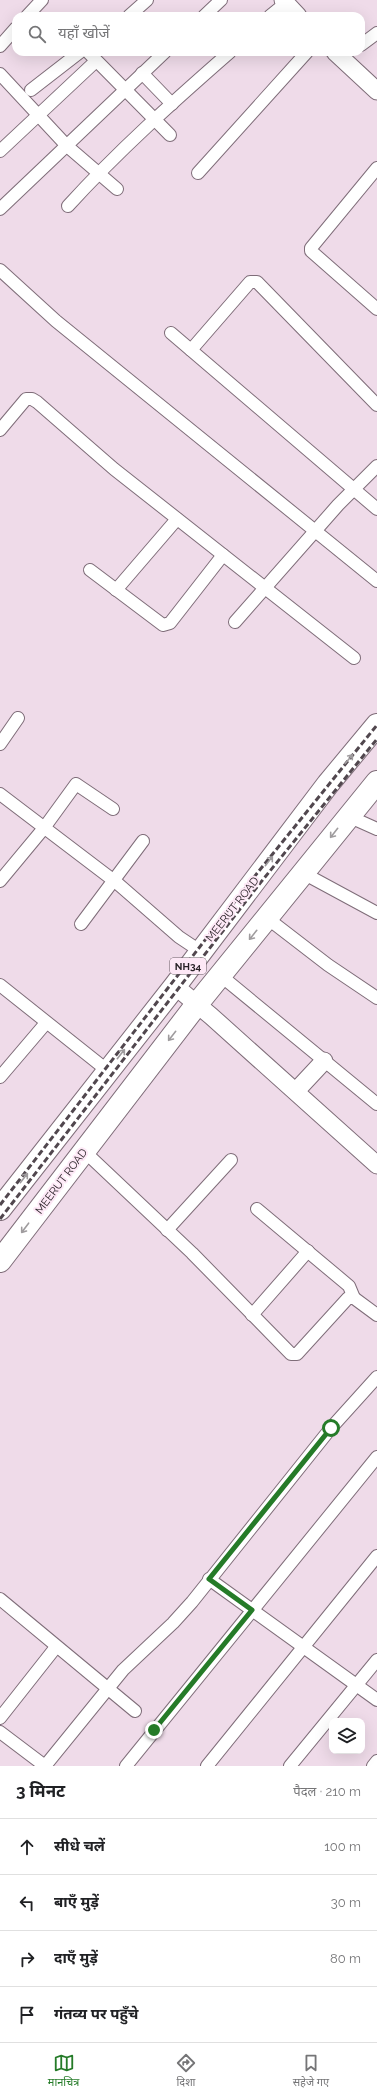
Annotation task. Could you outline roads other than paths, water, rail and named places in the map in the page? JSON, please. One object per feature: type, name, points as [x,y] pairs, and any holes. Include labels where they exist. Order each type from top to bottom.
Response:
[{"type":"highway","name":"MEERUT ROAD","points":[[0,1209],[175,986],[200,951],[328,784],[377,725]]},
{"type":"highway","name":"MEERUT ROAD","points":[[0,1261],[197,1004],[377,782]]},
{"type":"street","points":[[31,12],[42,0]]},
{"type":"street","points":[[133,12],[147,0]]},
{"type":"street","points":[[208,12],[221,0]]},
{"type":"street","points":[[274,12],[284,1],[294,12]]},
{"type":"street","points":[[0,46],[12,32]]},
{"type":"street","points":[[365,42],[377,34]]},
{"type":"street","points":[[31,90],[75,56]]},
{"type":"street","points":[[0,151],[38,115],[92,56],[170,135]]},
{"type":"street","points":[[0,210],[161,56]]},
{"type":"street","points":[[68,206],[99,172],[226,56]]},
{"type":"street","points":[[198,173],[304,56]]},
{"type":"street","points":[[345,56],[377,91]]},
{"type":"street","points":[[142,73],[172,104]]},
{"type":"street","points":[[0,74],[67,146],[117,189]]},
{"type":"street","points":[[377,168],[311,248],[311,252],[377,309]]},
{"type":"street","points":[[0,270],[56,321],[377,581]]},
{"type":"street","points":[[191,350],[250,282],[257,282],[377,405]]},
{"type":"street","points":[[171,333],[353,490],[377,508]]},
{"type":"street","points":[[0,430],[21,403],[26,399],[32,399],[114,469],[354,658]]},
{"type":"street","points":[[235,622],[315,531],[377,466]]},
{"type":"street","points":[[116,590],[177,519]]},
{"type":"street","points":[[90,570],[159,624],[167,625],[223,555]]},
{"type":"street","points":[[0,744],[18,718]]},
{"type":"street","points":[[0,881],[44,828],[76,784],[113,809]]},
{"type":"street","points":[[0,794],[113,880],[179,937],[200,951]]},
{"type":"street","points":[[348,816],[377,829]]},
{"type":"street","points":[[81,924],[143,841]]},
{"type":"street","points":[[303,873],[377,913]]},
{"type":"street","points":[[267,918],[328,965],[377,998]]},
{"type":"street","points":[[220,975],[377,1104]]},
{"type":"street","points":[[0,985],[108,1071]]},
{"type":"street","points":[[175,986],[331,1122],[377,1165]]},
{"type":"street","points":[[0,1077],[46,1023]]},
{"type":"street","points":[[296,1091],[324,1061]]},
{"type":"street","points":[[84,1151],[192,1253],[289,1353],[294,1355],[297,1354],[348,1298],[354,1298]]},
{"type":"street","points":[[167,1230],[231,1160]]},
{"type":"street","points":[[257,1209],[348,1286],[354,1298],[377,1315]]},
{"type":"street","points":[[252,1315],[308,1251]]},
{"type":"street","points":[[0,1732],[45,1766],[123,1670],[173,1623],[335,1423],[377,1377]]},
{"type":"street","points":[[126,1766],[377,1457]]},
{"type":"street","points":[[207,1766],[377,1556]]},
{"type":"street","points":[[209,1579],[377,1700]]},
{"type":"street","points":[[2,1605],[135,1711]]},
{"type":"street","points":[[0,1718],[56,1647]]},
{"type":"street","points":[[290,1766],[377,1660]]},
{"type":"street","points":[[373,1766],[377,1761]]},
{"type":"railway","points":[[0,1205],[250,882],[377,725]]},
{"type":"railway","points":[[0,1219],[257,887],[377,739]]}]
